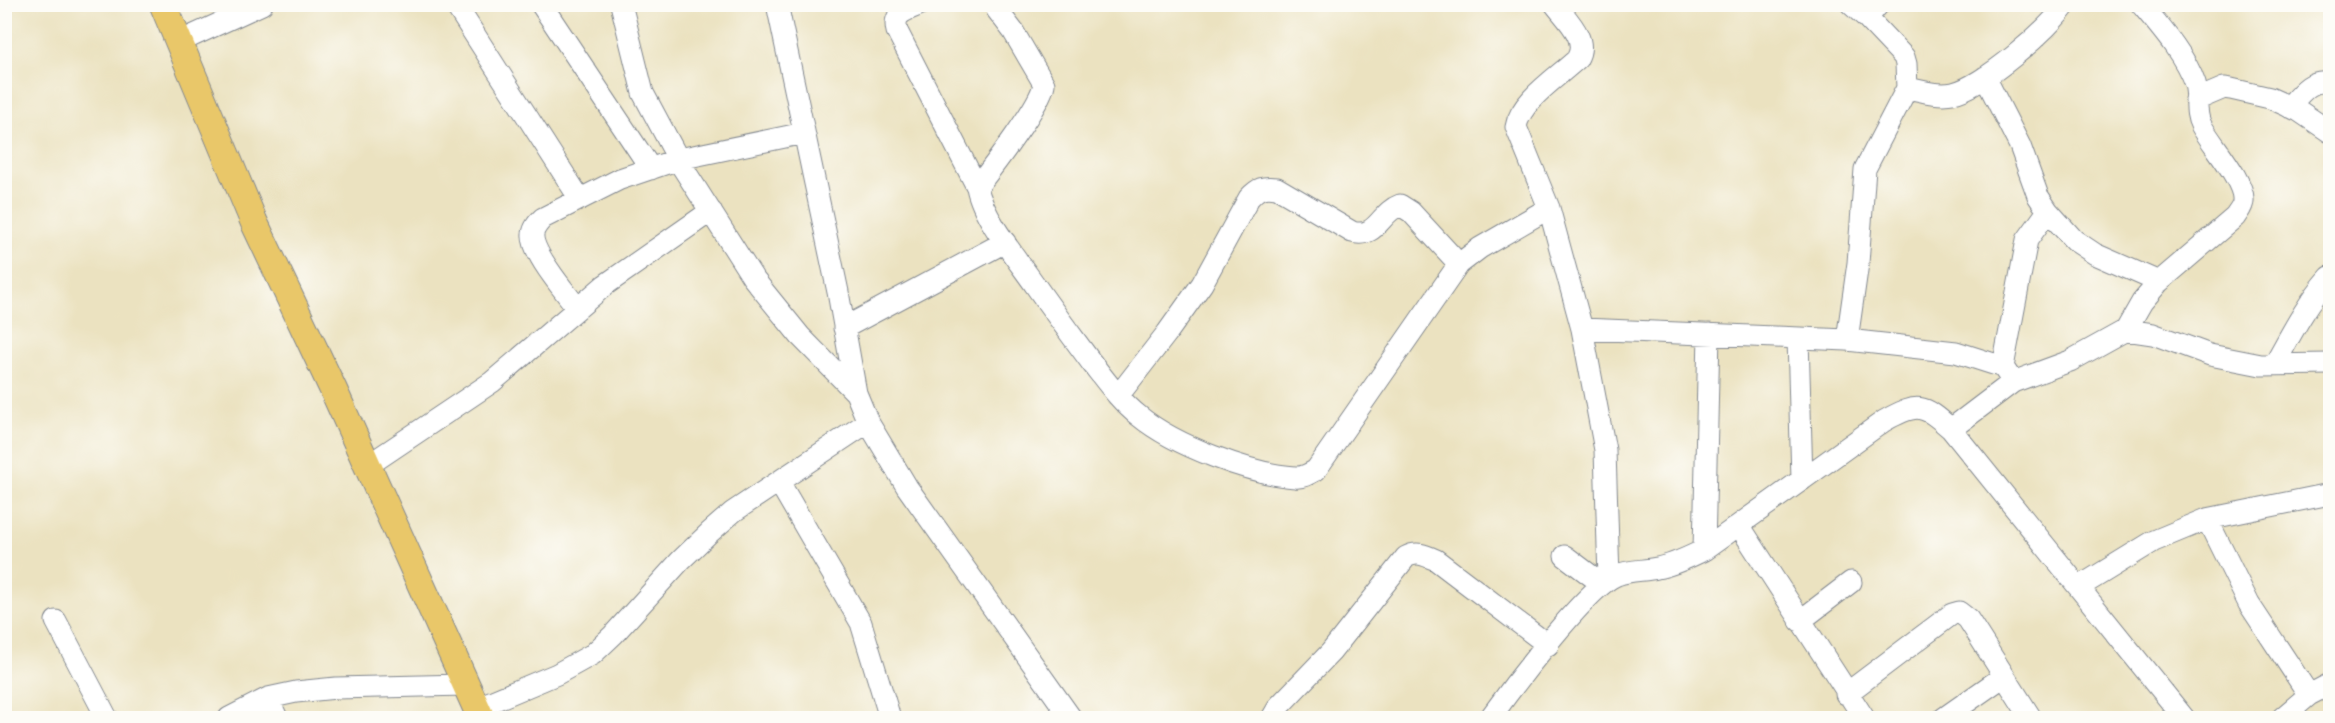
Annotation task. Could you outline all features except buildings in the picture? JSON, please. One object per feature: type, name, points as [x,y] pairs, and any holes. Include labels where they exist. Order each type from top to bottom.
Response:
[{"type":"main road","points":[[163,4],[254,222],[474,704]]},
{"type":"street","points":[[179,42],[262,4]]},
{"type":"street","points":[[455,4],[580,199]]},
{"type":"street","points":[[541,4],[651,169]]},
{"type":"street","points":[[621,4],[643,93],[711,212],[753,278],[800,336],[856,393]]},
{"type":"street","points":[[777,4],[856,393],[868,422],[907,487],[1071,718]]},
{"type":"street","points":[[921,4],[898,16],[895,22],[897,31],[977,187],[981,202],[1005,242],[1118,396],[1140,417],[1170,437],[1241,466],[1296,478],[1307,476],[1316,470],[1459,264],[1480,248],[1549,208]]},
{"type":"street","points":[[1555,4],[1579,36],[1581,54],[1526,106],[1518,118],[1516,128],[1549,208],[1582,329],[1605,450],[1606,581]]},
{"type":"street","points":[[1847,340],[1863,218],[1865,170],[1907,88],[1904,57],[1873,11],[1851,4]]},
{"type":"street","points":[[1907,88],[1943,94],[1965,90],[2023,49],[2061,13],[2066,4]]},
{"type":"street","points":[[1951,429],[2008,374],[2070,361],[2126,330],[2142,302],[2159,282],[2235,217],[2244,203],[2237,181],[2199,122],[2196,90],[2188,70],[2167,36],[2141,4]]},
{"type":"street","points":[[977,187],[1034,107],[1043,92],[1044,84],[997,6]]},
{"type":"street","points":[[1985,77],[2020,146],[2038,196],[2048,211],[2074,240],[2095,254],[2159,282]]},
{"type":"street","points":[[2289,107],[2307,87],[2319,81],[2331,83]]},
{"type":"street","points":[[2196,100],[2224,88],[2270,98],[2331,132]]},
{"type":"street","points":[[577,308],[537,252],[533,236],[536,225],[543,218],[620,179],[679,159],[804,133]]},
{"type":"street","points":[[1118,396],[1202,284],[1249,198],[1258,189],[1267,186],[1277,188],[1361,235],[1369,231],[1394,207],[1400,205],[1411,212],[1459,264]]},
{"type":"street","points":[[2008,374],[2027,240],[2048,211]]},
{"type":"street","points":[[367,466],[492,382],[605,285],[711,212]]},
{"type":"street","points":[[844,328],[1005,242]]},
{"type":"street","points":[[2274,365],[2299,319],[2318,291],[2331,277]]},
{"type":"street","points":[[1582,329],[1847,340],[1956,352],[2008,374]]},
{"type":"street","points":[[2126,330],[2153,334],[2210,355],[2261,365],[2331,363]]},
{"type":"street","points":[[1704,550],[1709,334]]},
{"type":"street","points":[[1798,338],[1803,480]]},
{"type":"street","points":[[1490,718],[1548,645],[1606,581],[1617,575],[1659,568],[1704,550],[1884,421],[1912,408],[1926,409],[1951,429],[2184,718]]},
{"type":"street","points":[[228,718],[268,698],[296,692],[336,688],[474,704],[557,674],[593,654],[681,560],[733,512],[868,422]]},
{"type":"street","points":[[779,482],[861,623],[890,718]]},
{"type":"street","points":[[2079,587],[2154,541],[2207,519],[2331,494]]},
{"type":"street","points":[[2207,519],[2249,604],[2309,695]]},
{"type":"street","points":[[1739,525],[1846,694],[1864,718]]},
{"type":"street","points":[[1272,718],[1279,706],[1331,652],[1406,557],[1413,554],[1419,553],[1436,560],[1548,645]]},
{"type":"street","points":[[1565,556],[1606,581]]},
{"type":"street","points":[[1800,621],[1851,582]]},
{"type":"street","points":[[1846,694],[1952,614],[1959,612],[1968,619],[2031,718]]},
{"type":"street","points":[[56,621],[107,718]]},
{"type":"street","points":[[1944,718],[2004,676]]},
{"type":"street","points":[[2282,718],[2309,695],[2331,684]]},
{"type":"street","points":[[268,698],[277,718]]}]
